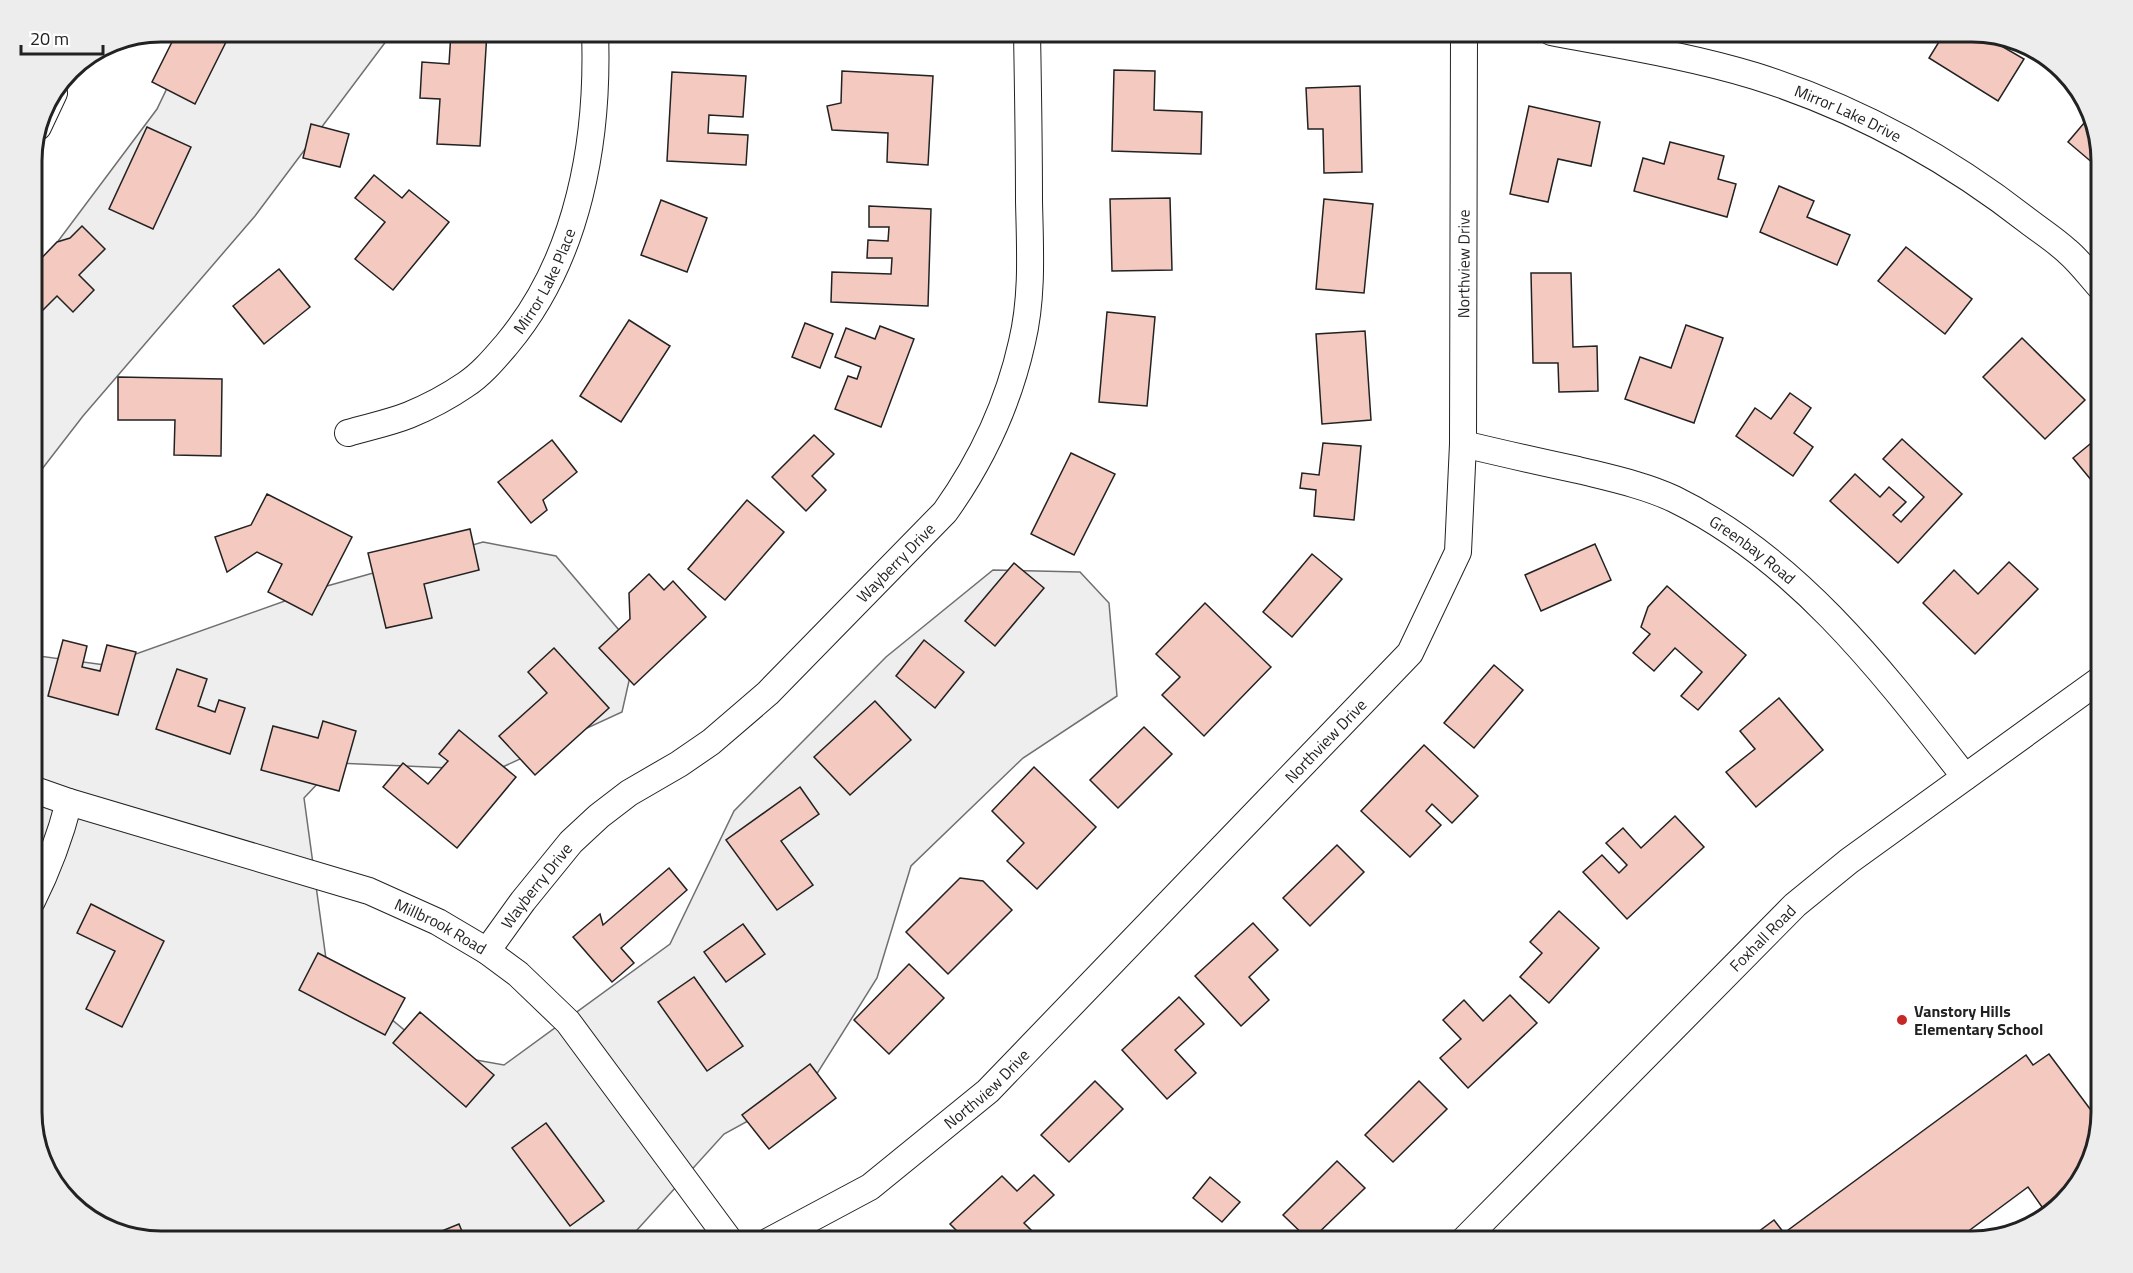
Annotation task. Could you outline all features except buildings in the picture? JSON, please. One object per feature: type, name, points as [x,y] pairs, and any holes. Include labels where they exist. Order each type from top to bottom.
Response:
[{"type":"street","name":"Mirror Lake Place","points":[[348,433],[409,415],[466,385],[498,356],[522,327],[542,294],[565,242],[582,187],[592,131],[596,75],[594,42]]},
{"type":"street","name":"Wayberry Drive","points":[[487,951],[571,842],[606,810],[629,793],[711,742],[768,693],[945,512],[967,481],[994,431],[1014,377],[1023,340],[1030,283],[1027,42]]},
{"type":"street","name":"Northview Drive","points":[[789,1231],[870,1187],[988,1090],[1410,653],[1458,552],[1462,444],[1464,42]]},
{"type":"street","name":"Mirror Lake Drive","points":[[1603,42],[1681,57],[1755,76],[1826,102],[1879,126],[1945,163],[2008,205],[2068,252],[2091,277]]},
{"type":"street","name":"Greenbay Road","points":[[1462,444],[1619,480],[1673,498],[1723,526],[1783,572],[1839,624],[1890,680],[1965,777]]},
{"type":"street","name":"Foxhall Road","points":[[1474,1231],[1795,905],[1849,861],[2091,686]]},
{"type":"street","name":"Millbrook Road","points":[[42,793],[369,891],[438,922],[487,951],[518,974],[568,1022],[721,1231]]},
{"type":"street","points":[[42,881],[60,837],[69,802]]},
{"type":"shaded area","points":[[189,42],[386,42],[255,216],[83,416],[42,469],[42,263],[157,109]]},
{"type":"shaded area","points":[[483,542],[556,556],[636,650],[622,712],[496,770],[337,763],[304,798],[327,966],[431,1052],[504,1065],[670,944],[734,811],[886,657],[993,570],[1080,572],[1109,603],[1117,696],[1023,758],[911,866],[877,978],[808,1088],[724,1134],[636,1231],[161,1231],[130,1227],[101,1215],[77,1196],[54,1165],[44,1135],[42,1120],[42,656],[105,665],[327,586]]},
{"type":"place","name":"Vanstory Hills Elementary School","points":[[1902,1020]]}]
